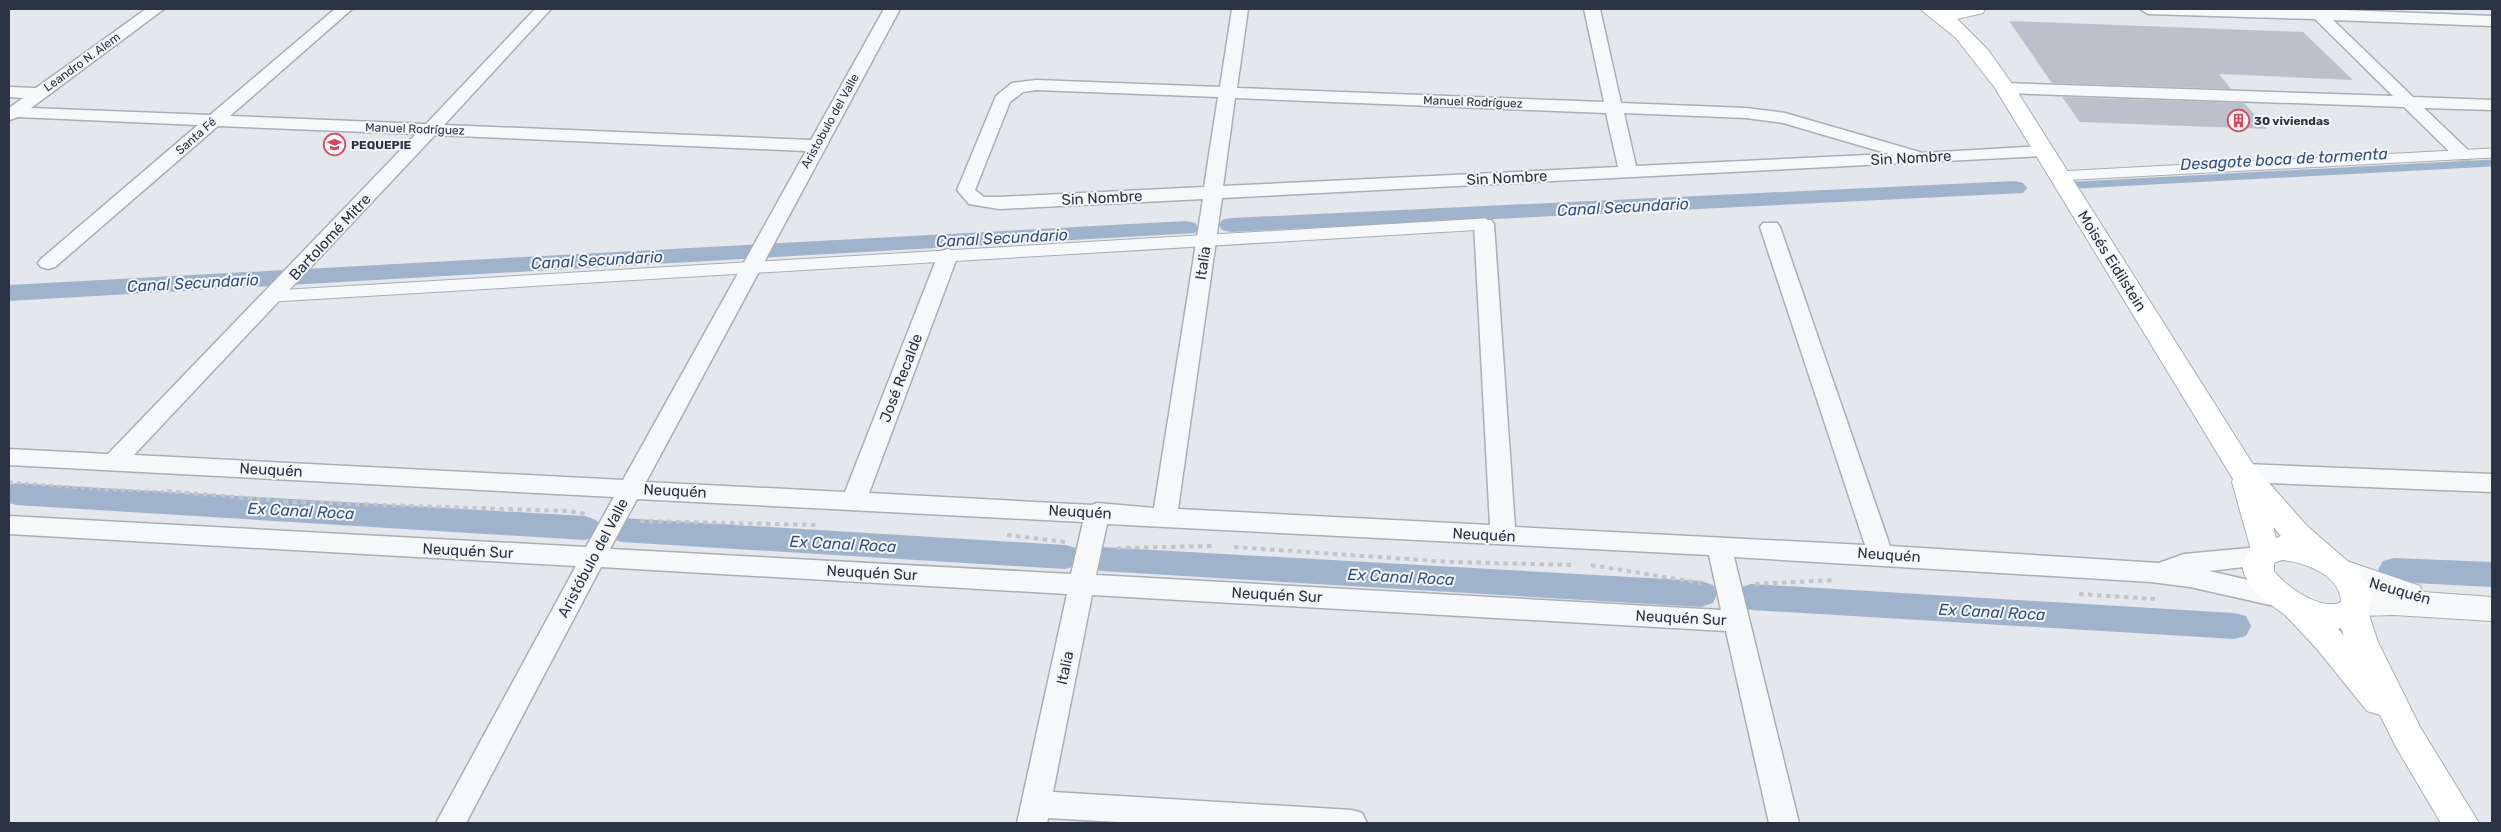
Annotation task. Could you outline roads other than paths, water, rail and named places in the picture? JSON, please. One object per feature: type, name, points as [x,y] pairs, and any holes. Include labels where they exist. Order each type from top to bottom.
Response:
[{"type":"main road","points":[[1928,9],[1953,14],[1975,10]]},
{"type":"main road","name":"Moisés Eidilstein","points":[[1928,9],[1948,22],[1978,50],[2005,88],[2042,151],[2244,473],[2296,534],[2352,582],[2358,594],[2355,607],[2362,642],[2408,737]]},
{"type":"main road","name":"Moisés Eidilstein","points":[[1975,10],[1969,20],[1978,50]]},
{"type":"main road","name":"Moisés Eidilstein","points":[[2244,473],[2264,554],[2258,565],[2260,576],[2268,587],[2328,640],[2408,737]]},
{"type":"main road","points":[[2264,554],[2280,548],[2295,549],[2334,566]]},
{"type":"main road","points":[[2287,602],[2327,616],[2341,616],[2355,607]]},
{"type":"main road","points":[[2408,737],[2461,823]]},
{"type":"street","name":"Leandro N. Alem","points":[[11,114],[156,9]]},
{"type":"street","name":"Santa Fé","points":[[48,263],[344,9]]},
{"type":"street","name":"Bartolomé Mitre","points":[[114,462],[313,255],[543,9]]},
{"type":"street","name":"Aristobulo del Valle","points":[[750,268],[892,9]]},
{"type":"street","name":"Italia","points":[[1165,517],[1240,9]]},
{"type":"street","points":[[1592,9],[1628,172]]},
{"type":"street","points":[[2149,9],[2318,13],[2492,21]]},
{"type":"street","points":[[2455,9],[2470,20]]},
{"type":"street","points":[[2318,13],[2462,155]]},
{"type":"street","name":"Manuel Rodríguez","points":[[972,198],[968,194],[967,185],[998,108],[1006,96],[1018,88],[1045,85],[1746,113],[1785,118],[1922,158]]},
{"type":"street","points":[[2005,88],[2492,106]]},
{"type":"street","points":[[9,92],[39,93]]},
{"type":"street","name":"Manuel Rodríguez","points":[[11,114],[817,146]]},
{"type":"street","name":"Sin Nombre","points":[[972,198],[980,202],[1000,203],[2042,151]]},
{"type":"street","points":[[1484,224],[1503,536]]},
{"type":"street","points":[[1770,227],[1881,555]]},
{"type":"street","name":"José Recalde","points":[[854,500],[948,255]]},
{"type":"street","name":"Aristóbulo del Valle","points":[[451,823],[614,517],[750,268]]},
{"type":"street","name":"Neuquén","points":[[13,462],[114,462],[1097,512],[1503,536],[1881,555],[2151,572],[2190,577],[2287,602]]},
{"type":"street","points":[[2244,473],[2492,482]]},
{"type":"street","name":"Italia","points":[[1034,814],[1097,512]]},
{"type":"street","name":"Neuquén Sur","points":[[9,525],[1736,621]]},
{"type":"street","points":[[1719,546],[1784,823]]},
{"type":"street","name":"Neuquén","points":[[2151,572],[2184,564],[2264,554]]},
{"type":"street","name":"Neuquén","points":[[2334,566],[2378,585],[2459,607]]},
{"type":"street","name":"Neuquén","points":[[2355,607],[2382,603],[2492,609]]},
{"type":"street","points":[[1034,814],[1352,823]]},
{"type":"lane","points":[[2058,176],[2492,153]]},
{"type":"lane","points":[[274,296],[1206,239],[1484,224]]},
{"type":"waterway","name":"Desagote boca de tormenta","points":[[2078,185],[2492,163]]},
{"type":"waterway","name":"Canal Secundario","points":[[1231,225],[2015,188]]},
{"type":"waterway","name":"Canal Secundario","points":[[9,293],[1186,228]]},
{"type":"waterway","name":"Ex Canal Roca","points":[[16,494],[585,528]]},
{"type":"waterway","name":"Ex Canal Roca","points":[[621,530],[1065,557]]},
{"type":"waterway","name":"Ex Canal Roca","points":[[1101,559],[1701,594]]},
{"type":"waterway","name":"Ex Canal Roca","points":[[2394,570],[2492,575]]},
{"type":"waterway","name":"Ex Canal Roca","points":[[1751,597],[2234,626]]},
{"type":"place","name":"30 viviendas","points":[[2238,121]]},
{"type":"place","name":"PEQUEPIE","points":[[335,145]]}]
